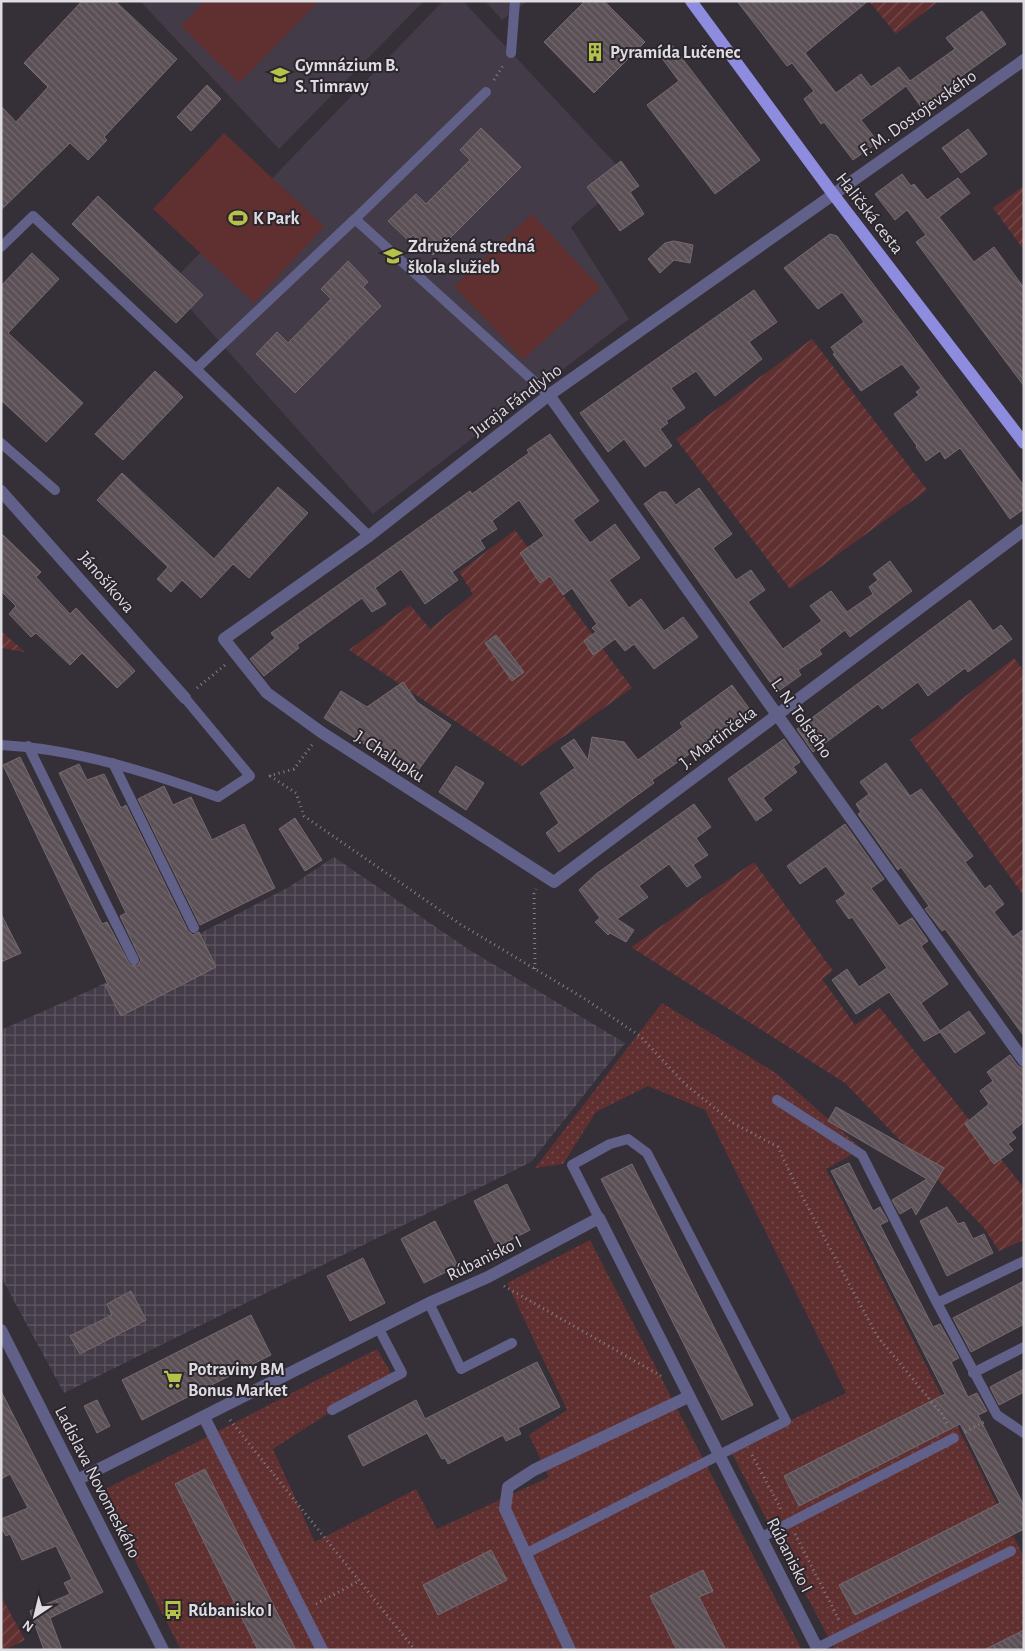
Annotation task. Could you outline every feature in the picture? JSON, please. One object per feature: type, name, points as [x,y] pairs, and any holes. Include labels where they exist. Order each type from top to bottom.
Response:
[{"type":"main road","name":"Haličská cesta","points":[[691,1],[833,194],[1024,443]]},
{"type":"street","name":"F. M. Dostojevského","points":[[833,194],[1024,60]]},
{"type":"street","name":"Juraja Fándlyho","points":[[224,639],[369,536],[549,395],[833,194]]},
{"type":"street","name":"L. N. Tolstého","points":[[549,395],[1024,1062]]},
{"type":"street","name":"Jánošíkova","points":[[1,492],[185,698]]},
{"type":"street","name":"J. Martinčeka","points":[[548,879],[778,714],[1024,530]]},
{"type":"street","name":"J. Chalupku","points":[[224,639],[267,693],[321,732],[548,879]]},
{"type":"street","name":"Rúbanisko I","points":[[77,1480],[379,1329],[488,1277],[599,1218],[818,1649]]},
{"type":"street","name":"Ladislava Novomeského","points":[[1,1330],[163,1650]]},
{"type":"street","points":[[570,1650],[527,1553],[505,1510],[508,1487],[534,1470],[687,1393]]},
{"type":"street","points":[[204,1417],[322,1650]]},
{"type":"lane","points":[[511,53],[515,1]]},
{"type":"lane","points":[[196,369],[486,92]]},
{"type":"lane","points":[[1,247],[33,216],[196,369],[369,536]]},
{"type":"lane","points":[[355,219],[549,395]]},
{"type":"lane","points":[[1,443],[55,490]]},
{"type":"lane","points":[[1,745],[28,746],[112,763],[154,774],[218,797],[250,776],[185,698]]},
{"type":"lane","points":[[28,746],[134,960]]},
{"type":"lane","points":[[112,763],[194,928]]},
{"type":"lane","points":[[777,1100],[862,1155],[973,1373],[997,1415],[1024,1433]]},
{"type":"lane","points":[[527,1553],[786,1421],[647,1153],[628,1139],[610,1144],[572,1165],[599,1218]]},
{"type":"lane","points":[[937,1302],[1024,1260]]},
{"type":"lane","points":[[430,1304],[461,1369],[512,1343]]},
{"type":"lane","points":[[332,1410],[402,1373],[379,1329]]},
{"type":"lane","points":[[973,1373],[1024,1347]]},
{"type":"lane","points":[[762,1537],[954,1438]]},
{"type":"lane","points":[[818,1649],[1011,1550]]},
{"type":"path","points":[[486,92],[511,53]]},
{"type":"path","points":[[185,698],[236,655]]},
{"type":"path","points":[[250,776],[270,776],[294,769],[321,732]]},
{"type":"path","points":[[270,776],[296,793],[304,816],[460,924],[640,1036],[685,1084],[733,1123],[778,1147],[794,1181],[877,1336],[942,1414],[954,1438],[997,1415]]},
{"type":"path","points":[[535,969],[534,894],[548,879]]},
{"type":"path","points":[[488,1277],[687,1393]]},
{"type":"path","points":[[220,1408],[415,1650]]},
{"type":"path","points":[[745,1442],[846,1633]]},
{"type":"path","points":[[302,1611],[359,1581]]},
{"type":"shaded area","name":"Gymnázium B. S. Timravy","points":[[140,1],[424,1],[279,149]]},
{"type":"shaded area","points":[[205,1],[319,1],[239,83],[181,26]]},
{"type":"shaded area","name":"Združená stredná škola služieb","points":[[443,1],[463,1],[628,177],[571,227],[629,319],[373,514],[169,285]]},
{"type":"shaded area","points":[[485,1],[528,1],[502,20]]},
{"type":"shaded area","points":[[869,1],[939,1],[896,34]]},
{"type":"shaded area","name":"K Park","points":[[224,133],[324,226],[254,303],[153,209]]},
{"type":"shaded area","points":[[1024,186],[1024,250],[993,208]]},
{"type":"shaded area","points":[[532,214],[601,288],[523,360],[454,286]]},
{"type":"shaded area","points":[[812,339],[927,490],[790,589],[676,439]]},
{"type":"shaded area","points":[[515,530],[632,688],[522,766],[349,650],[410,605],[430,629],[473,594],[459,572]]},
{"type":"shaded area","points":[[1,631],[25,652],[1,648]]},
{"type":"shaded area","points":[[1014,658],[1024,671],[1024,896],[910,740]]},
{"type":"shaded area","points":[[334,857],[468,949],[625,1043],[531,1162],[64,1393],[1,1277],[1,1030],[93,989],[289,887]]},
{"type":"shaded area","points":[[754,862],[833,971],[822,979],[855,1025],[880,1008],[1024,1188],[1024,1240],[999,1251],[984,1228],[845,1083],[631,947]]},
{"type":"shaded area","points":[[662,1003],[776,1073],[862,1149],[826,1169],[1024,1557],[1024,1650],[835,1650],[730,1450],[846,1393],[705,1110],[648,1086],[596,1112],[563,1164],[535,1168]]},
{"type":"shaded area","points":[[590,1240],[802,1650],[181,1650],[100,1492],[377,1349],[391,1373],[273,1449],[315,1542],[416,1489],[437,1529],[549,1477],[529,1435],[567,1410],[507,1283]]},
{"type":"shaded area","points":[[1,1596],[25,1640],[5,1650],[1,1650]]},
{"type":"building","points":[[82,1],[115,1],[177,59],[104,137],[107,140],[88,160],[70,143],[1,210],[1,106],[16,122],[48,87],[24,63]]},
{"type":"building","name":"Pyramída Lučenec","points":[[585,1],[604,1],[645,42],[594,93],[544,42]]},
{"type":"building","points":[[737,1],[868,1],[805,53],[836,93],[861,74],[871,87],[899,67],[910,81],[955,49],[946,38],[982,11],[1006,44],[945,88],[947,90],[922,108],[906,86],[861,120],[878,142],[853,160],[824,122],[821,124],[804,99],[814,91],[792,63],[787,66]]},
{"type":"building","points":[[671,44],[760,160],[715,194],[647,105],[679,81],[658,53]]},
{"type":"building","points":[[207,85],[221,99],[191,131],[177,117]]},
{"type":"building","points":[[481,128],[521,167],[433,255],[413,235],[408,240],[388,221],[416,194],[426,204],[470,160],[460,150]]},
{"type":"building","points":[[968,129],[987,154],[961,173],[942,148]]},
{"type":"building","points":[[621,161],[639,186],[630,192],[644,214],[620,231],[587,187]]},
{"type":"building","points":[[902,174],[911,186],[914,184],[927,200],[958,178],[970,193],[939,217],[974,262],[994,247],[1024,288],[1024,386],[916,242],[926,235],[907,210],[895,220],[875,194]]},
{"type":"building","points":[[98,196],[203,295],[176,323],[72,224]]},
{"type":"building","points":[[830,234],[837,236],[1024,486],[1024,509],[1010,519],[960,448],[945,459],[940,451],[926,461],[916,447],[894,414],[919,395],[916,392],[921,388],[902,364],[861,391],[833,354],[835,353],[831,347],[864,322],[842,292],[818,309],[784,268]]},
{"type":"building","points":[[674,241],[693,245],[690,263],[674,260],[660,273],[648,259],[665,243]]},
{"type":"building","points":[[32,253],[59,279],[8,333],[83,403],[46,442],[1,400],[1,286]]},
{"type":"building","points":[[348,261],[368,282],[363,287],[381,306],[295,393],[256,354],[277,332],[288,343],[331,299],[321,289]]},
{"type":"building","points":[[754,290],[777,322],[749,342],[762,359],[715,396],[696,371],[671,388],[685,408],[666,421],[668,423],[660,429],[672,446],[645,467],[624,439],[608,452],[580,413]]},
{"type":"building","points":[[155,371],[183,397],[123,460],[95,434]]},
{"type":"building","points":[[550,434],[599,501],[573,520],[590,543],[615,524],[640,558],[609,580],[629,608],[641,599],[664,631],[683,617],[698,637],[654,669],[634,644],[625,651],[615,639],[593,655],[584,641],[596,632],[592,628],[597,624],[572,588],[563,595],[550,576],[540,583],[520,553],[544,536],[519,500],[492,521],[497,529],[480,540],[485,548],[452,572],[458,580],[425,604],[401,569],[375,588],[386,604],[372,612],[362,598],[297,645],[299,648],[264,676],[250,659],[275,638],[271,633],[470,491],[472,494],[529,453],[527,450]]},
{"type":"building","points":[[122,473],[214,559],[278,487],[308,513],[249,578],[233,564],[201,598],[182,580],[171,592],[157,579],[168,567],[97,500]]},
{"type":"building","points":[[699,488],[732,534],[713,548],[736,580],[751,570],[765,590],[748,602],[783,649],[822,621],[810,606],[831,591],[847,612],[873,594],[869,587],[878,580],[873,574],[890,561],[912,591],[850,637],[845,630],[819,650],[822,654],[798,670],[801,675],[777,692],[644,504],[660,492],[666,492],[676,505]]},
{"type":"building","points":[[1,533],[41,572],[36,577],[70,614],[76,608],[135,671],[117,688],[82,653],[70,665],[36,633],[31,637],[9,614],[16,606],[1,591]]},
{"type":"building","points":[[970,600],[993,631],[1001,625],[1012,639],[968,672],[965,668],[928,696],[918,682],[882,709],[878,704],[813,752],[797,729]]},
{"type":"building","points":[[496,635],[524,672],[512,681],[485,643]]},
{"type":"building","points":[[403,682],[417,702],[451,725],[414,776],[324,718],[341,691],[367,707]]},
{"type":"building","points":[[732,685],[751,711],[652,780],[654,783],[559,852],[546,833],[559,823],[540,793],[575,768],[561,748],[574,739],[588,760],[592,737],[624,742],[638,760],[683,727],[680,723]]},
{"type":"building","points":[[784,739],[800,762],[793,767],[797,772],[763,798],[772,810],[756,821],[728,779]]},
{"type":"building","points":[[20,757],[102,924],[107,922],[130,965],[137,966],[141,960],[120,916],[126,913],[59,773],[79,764],[87,780],[104,774],[121,808],[126,805],[188,931],[193,935],[199,932],[216,967],[121,1016],[105,985],[108,984],[3,765]]},
{"type":"building","points":[[886,763],[910,796],[921,789],[973,856],[965,862],[985,889],[990,885],[1004,904],[994,912],[1013,937],[1024,929],[1024,1036],[945,929],[942,931],[925,909],[929,906],[901,867],[898,870],[858,814],[861,812],[856,804],[869,794],[860,782]]},
{"type":"building","points":[[456,766],[484,783],[466,810],[439,792]]},
{"type":"building","points":[[164,786],[173,805],[191,797],[212,840],[244,824],[275,888],[200,925],[138,799]]},
{"type":"building","points":[[694,804],[711,827],[696,838],[708,855],[693,865],[701,877],[687,887],[669,864],[639,886],[648,897],[617,919],[634,930],[626,942],[610,933],[608,935],[595,922],[600,918],[579,890],[596,874]]},
{"type":"building","points":[[295,818],[322,860],[305,871],[279,829]]},
{"type":"building","points":[[845,824],[884,879],[871,888],[899,926],[912,918],[928,941],[921,946],[948,984],[921,1003],[940,1031],[969,1011],[985,1033],[955,1053],[940,1032],[924,1041],[889,992],[856,1014],[832,980],[847,969],[859,987],[887,968],[852,917],[849,919],[836,901],[846,894],[826,866],[800,884],[787,866]]},
{"type":"building","points":[[1,914],[21,953],[1,962]]},
{"type":"building","points":[[1010,1055],[1018,1066],[1024,1069],[1024,1122],[1011,1132],[1016,1138],[1008,1144],[1013,1150],[994,1164],[965,1124],[989,1104],[980,1091],[993,1081],[987,1072]]},
{"type":"building","points":[[836,1107],[944,1168],[916,1215],[912,1207],[900,1214],[892,1200],[927,1179],[828,1121]]},
{"type":"building","points":[[849,1163],[873,1211],[880,1207],[888,1221],[880,1225],[933,1327],[940,1324],[959,1358],[951,1362],[968,1397],[977,1393],[987,1411],[978,1415],[1024,1506],[1024,1529],[855,1615],[839,1585],[1000,1503],[960,1424],[799,1506],[784,1476],[945,1394],[831,1171]]},
{"type":"building","points":[[632,1164],[753,1405],[722,1420],[601,1179]]},
{"type":"building","points":[[507,1184],[530,1230],[497,1247],[474,1201]]},
{"type":"building","points":[[947,1207],[958,1224],[964,1222],[973,1239],[984,1234],[993,1253],[947,1276],[920,1221]]},
{"type":"building","points":[[435,1221],[458,1266],[424,1283],[401,1239]]},
{"type":"building","points":[[363,1258],[385,1303],[350,1321],[327,1276]]},
{"type":"building","points":[[1024,1281],[1024,1324],[971,1352],[953,1318]]},
{"type":"building","points":[[131,1291],[146,1320],[80,1354],[70,1336],[112,1315],[107,1304]]},
{"type":"building","name":"Potraviny BM Bonus Market","points":[[251,1315],[271,1355],[142,1420],[122,1380]]},
{"type":"building","points":[[537,1362],[560,1407],[518,1428],[521,1434],[506,1441],[503,1435],[448,1464],[445,1458],[442,1459],[427,1433],[363,1466],[348,1436],[416,1400],[425,1419]]},
{"type":"building","points":[[1024,1369],[1024,1392],[999,1405],[990,1387]]},
{"type":"building","points":[[1,1391],[103,1592],[50,1618],[62,1650],[44,1650],[30,1611],[70,1594],[64,1583],[72,1579],[56,1546],[22,1560],[10,1534],[6,1536],[1,1527],[1,1519],[28,1508],[10,1474],[1,1479]]},
{"type":"building","points":[[97,1400],[110,1426],[97,1433],[84,1406]]},
{"type":"building","points":[[205,1469],[296,1650],[258,1650],[175,1484]]},
{"type":"building","points":[[491,1550],[507,1580],[438,1615],[423,1585]]},
{"type":"building","points":[[703,1570],[713,1591],[699,1597],[726,1650],[677,1650],[650,1596]]},
{"type":"building","points":[[1024,1630],[1024,1650],[984,1650]]},
{"type":"place","name":"Pyramída Lučenec","points":[[595,52]]},
{"type":"place","name":"Gymnázium B. S. Timravy","points":[[280,75]]},
{"type":"place","name":"K Park","points":[[238,218]]},
{"type":"place","name":"Združená stredná škola služieb","points":[[393,256]]},
{"type":"place","name":"Potraviny BM Bonus Market","points":[[173,1379]]},
{"type":"place","name":"Rúbanisko I","points":[[173,1610]]}]
